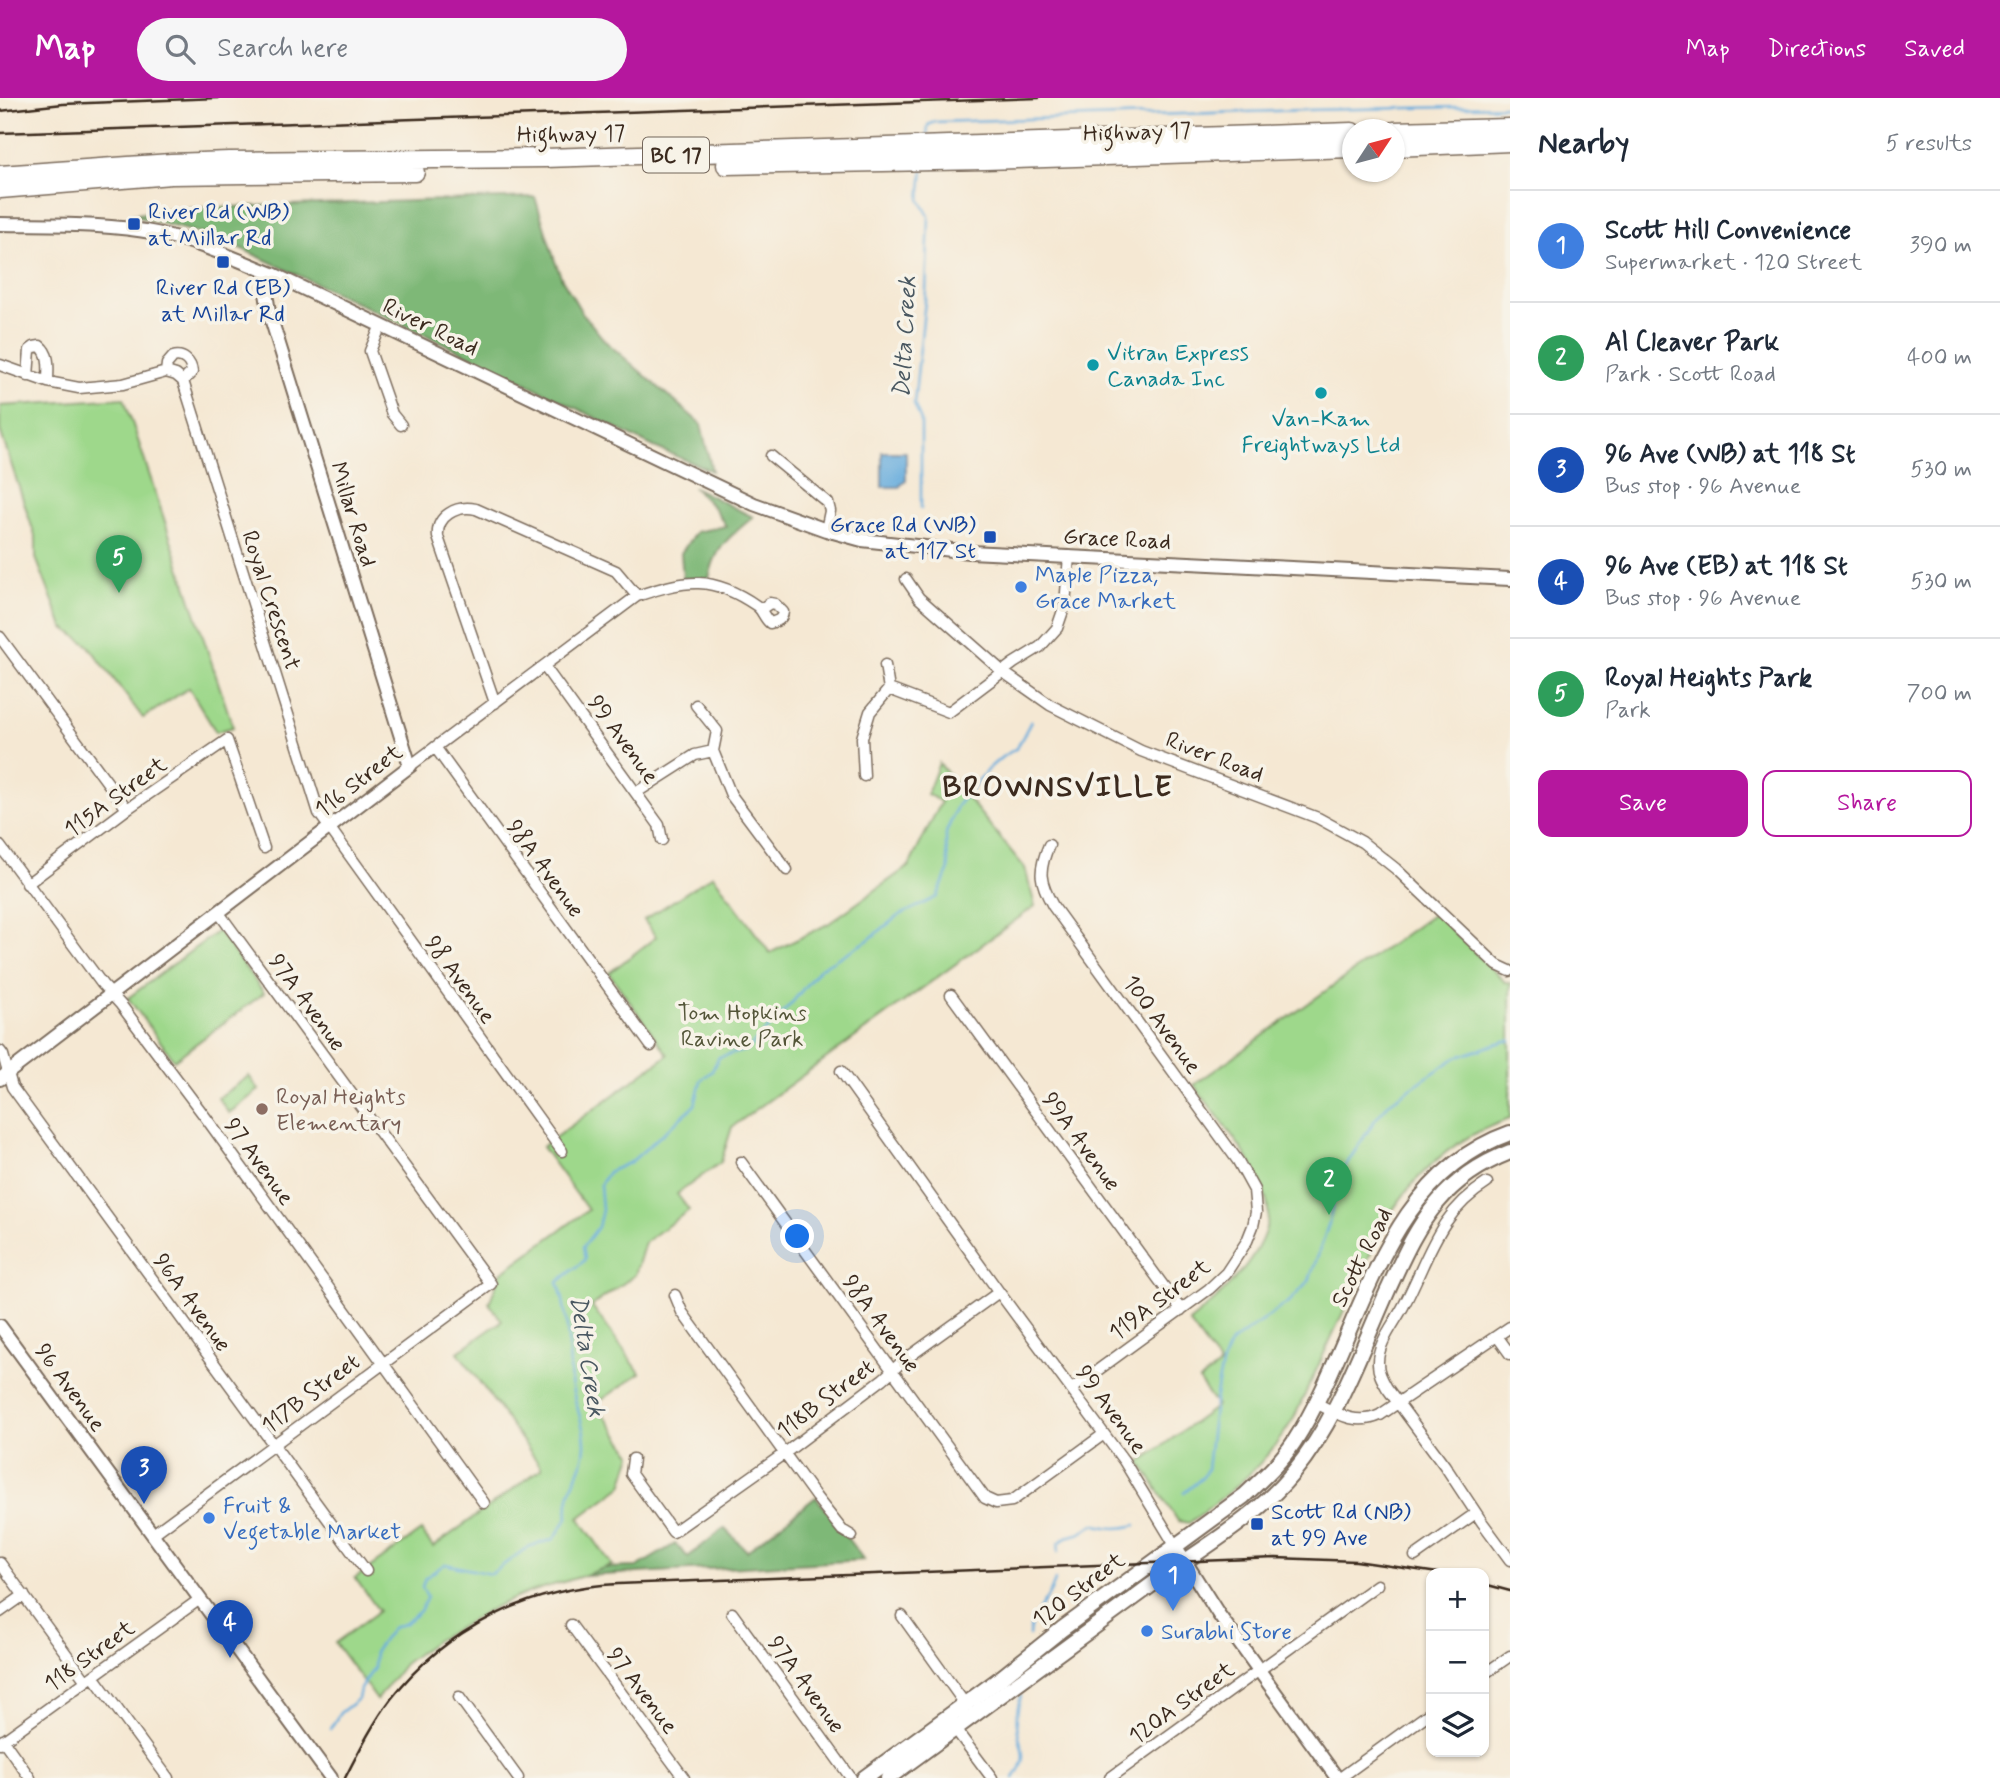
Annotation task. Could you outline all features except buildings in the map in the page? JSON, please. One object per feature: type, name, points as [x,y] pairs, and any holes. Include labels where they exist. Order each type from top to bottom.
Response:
[{"type":"highway","points":[[1405,131],[1510,128]]},
{"type":"highway","name":"Highway 17","points":[[0,176],[182,163],[545,158],[1342,132]]},
{"type":"highway","points":[[1405,147],[1510,142]]},
{"type":"highway","points":[[1416,146],[1510,150]]},
{"type":"highway","name":"Highway 17","points":[[0,188],[171,175],[549,170],[1342,148]]},
{"type":"main road","name":"Scott Road","points":[[1316,1403],[1382,1259],[1411,1208],[1438,1177],[1460,1158],[1481,1145],[1510,1133]]},
{"type":"main road","name":"Scott Road","points":[[1334,1412],[1399,1266],[1424,1219],[1461,1180],[1497,1157],[1510,1152]]},
{"type":"main road","name":"120 Street","points":[[888,1778],[951,1723],[965,1704],[1244,1496],[1263,1479],[1293,1443],[1316,1403]]},
{"type":"main road","name":"120 Street","points":[[864,1778],[951,1723],[1246,1518],[1280,1488],[1309,1453],[1334,1412]]},
{"type":"street","name":"River Road","points":[[0,224],[85,226],[156,233],[203,247],[273,274],[754,504],[826,530]]},
{"type":"street","name":"Millar Road","points":[[273,274],[266,293],[269,312],[411,766]]},
{"type":"street","points":[[381,325],[370,351],[392,414],[401,425]]},
{"type":"street","points":[[28,376],[30,350],[34,346],[40,346],[48,356],[48,382]]},
{"type":"street","name":"Royal Crescent","points":[[0,365],[48,382],[79,388],[114,385],[166,372],[173,357],[187,360],[192,372],[183,381],[319,813],[329,829]]},
{"type":"street","points":[[166,372],[183,381]]},
{"type":"street","points":[[771,456],[828,503],[830,511],[826,530]]},
{"type":"street","points":[[495,703],[438,537],[440,522],[448,514],[461,508],[476,509],[616,571],[637,596]]},
{"type":"street","name":"Grace Road","points":[[826,530],[862,540],[970,552],[1510,579]]},
{"type":"street","points":[[889,689],[949,712],[1040,647],[1057,628],[1065,606],[1069,556]]},
{"type":"street","name":"River Road","points":[[906,579],[919,598],[1003,672],[1051,705],[1141,751],[1306,813],[1362,842],[1396,869],[1497,965],[1510,971]]},
{"type":"street","name":"116 Street","points":[[4,1076],[637,596],[662,587],[690,582],[723,586],[761,608]]},
{"type":"street","points":[[0,636],[127,809]]},
{"type":"street","points":[[864,776],[862,738],[870,712],[889,689],[885,665]]},
{"type":"street","name":"99 Avenue","points":[[544,666],[637,792],[659,825],[663,840]]},
{"type":"street","points":[[696,705],[717,731],[713,751],[731,795],[787,870]]},
{"type":"street","name":"115A Street","points":[[27,884],[127,809],[227,740],[264,848]]},
{"type":"street","name":"98A Avenue","points":[[435,747],[651,1046]]},
{"type":"street","points":[[637,792],[695,755],[713,751]]},
{"type":"street","name":"98 Avenue","points":[[329,829],[562,1151]]},
{"type":"street","name":"100 Avenue","points":[[1049,845],[1041,864],[1048,896],[1243,1168],[1256,1197],[1257,1208],[1253,1226]]},
{"type":"street","name":"97 Avenue","points":[[0,846],[206,1118],[484,1503]]},
{"type":"street","name":"97A Avenue","points":[[219,913],[491,1284]]},
{"type":"street","name":"99A Avenue","points":[[951,995],[1181,1310]]},
{"type":"street","name":"96A Avenue","points":[[0,1051],[3,1055],[4,1076],[366,1571]]},
{"type":"street","name":"99 Avenue","points":[[841,1071],[1130,1469],[1219,1615],[1339,1778]]},
{"type":"street","name":"98A Avenue","points":[[741,1162],[985,1498],[996,1503],[1006,1503],[1020,1496],[1104,1434]]},
{"type":"street","points":[[1487,1183],[1457,1209],[1435,1238],[1380,1350],[1378,1364],[1382,1380],[1446,1466],[1510,1560]]},
{"type":"street","name":"119A Street","points":[[1072,1389],[1223,1276],[1247,1241],[1253,1226]]},
{"type":"street","name":"117B Street","points":[[153,1534],[491,1284]]},
{"type":"street","name":"118B Street","points":[[633,1459],[631,1474],[673,1532],[785,1453],[999,1292]]},
{"type":"street","points":[[675,1295],[682,1312],[785,1453],[842,1530],[852,1536]]},
{"type":"street","name":"96 Avenue","points":[[0,1326],[331,1778]]},
{"type":"street","points":[[1316,1403],[1348,1418],[1365,1420],[1380,1415],[1510,1327]]},
{"type":"street","points":[[1497,1336],[1510,1354]]},
{"type":"street","points":[[1415,1556],[1476,1513]]},
{"type":"street","points":[[0,1563],[168,1778]]},
{"type":"street","name":"120A Street","points":[[1110,1778],[1377,1585]]},
{"type":"street","points":[[0,1612],[24,1595]]},
{"type":"street","name":"118 Street","points":[[2,1741],[201,1599]]},
{"type":"street","name":"97A Avenue","points":[[732,1612],[851,1778]]},
{"type":"street","points":[[902,1616],[965,1704]]},
{"type":"street","name":"97 Avenue","points":[[571,1625],[684,1778]]},
{"type":"street","points":[[1489,1671],[1510,1656]]},
{"type":"street","points":[[459,1697],[518,1778]]},
{"type":"street","points":[[1339,1778],[1426,1716]]},
{"type":"street","points":[[951,1723],[992,1778]]},
{"type":"street","points":[[2,1741],[30,1778]]},
{"type":"green space","points":[[535,197],[562,279],[581,311],[605,341],[701,424],[712,471],[654,447],[475,358],[221,239],[131,215],[170,209]]},
{"type":"green space","points":[[124,398],[233,727],[216,732],[189,688],[143,718],[88,645],[63,627],[36,558],[36,539],[0,430],[0,406]]},
{"type":"green space","points":[[693,487],[753,517],[730,537],[720,550],[709,578],[683,579],[681,553],[696,532],[726,526],[714,508]]},
{"type":"green space","name":"Tom Hopkins Ravine Park","points":[[939,763],[1025,868],[1035,906],[732,1127],[721,1162],[677,1194],[689,1210],[645,1242],[635,1275],[592,1306],[640,1373],[596,1404],[632,1454],[622,1486],[579,1518],[612,1565],[499,1605],[435,1641],[404,1664],[377,1700],[335,1643],[379,1611],[355,1578],[421,1531],[433,1547],[542,1468],[458,1352],[502,1321],[489,1303],[501,1273],[588,1210],[542,1147],[668,1055],[609,973],[656,937],[644,920],[713,875],[770,953],[828,924],[909,866],[941,802],[927,794]]},
{"type":"green space","points":[[1435,913],[1506,983],[1510,983],[1510,1119],[1490,1126],[1455,1146],[1411,1186],[1386,1220],[1294,1418],[1283,1435],[1260,1464],[1234,1488],[1189,1523],[1178,1521],[1140,1462],[1217,1406],[1199,1381],[1220,1365],[1189,1322],[1228,1287],[1252,1257],[1267,1225],[1268,1210],[1259,1179],[1250,1162],[1194,1085]]},
{"type":"green space","points":[[218,931],[264,993],[174,1060],[128,998]]},
{"type":"green space","points":[[249,1076],[259,1090],[229,1113],[218,1098]]},
{"type":"green space","points":[[816,1497],[864,1560],[584,1576],[604,1568],[637,1567],[675,1544],[688,1557],[724,1528],[747,1551]]},
{"type":"water","points":[[882,452],[906,452],[906,480],[899,487],[882,487]]},
{"type":"waterway","name":"Delta Creek","points":[[927,139],[928,125],[935,122],[1510,106]]},
{"type":"waterway","name":"Delta Creek","points":[[921,509],[921,421],[914,404],[926,291],[929,216],[920,200],[923,170]]},
{"type":"waterway","name":"Delta Creek","points":[[330,1729],[340,1713],[358,1699],[360,1689],[374,1668],[375,1651],[392,1628],[406,1623],[420,1611],[427,1597],[422,1587],[425,1578],[445,1564],[491,1574],[528,1547],[554,1539],[568,1517],[571,1489],[585,1445],[571,1382],[566,1319],[558,1282],[585,1260],[583,1247],[598,1227],[602,1210],[600,1185],[608,1172],[631,1162],[695,1105],[701,1080],[712,1071],[719,1057],[747,1050],[791,1004],[819,969],[867,941],[898,916],[937,897],[949,869],[946,833],[957,806],[988,769],[1017,748],[1031,721]]},
{"type":"waterway","points":[[1184,1493],[1203,1477],[1207,1469],[1218,1383],[1226,1352],[1232,1342],[1290,1301],[1309,1281],[1329,1223],[1337,1184],[1375,1120],[1390,1102],[1457,1057],[1510,1041]]},
{"type":"waterway","points":[[1058,1552],[1059,1543],[1094,1524],[1115,1528],[1136,1525]]},
{"type":"waterway","points":[[1029,1635],[1033,1620],[1055,1580]]},
{"type":"waterway","points":[[1014,1778],[1023,1757],[1017,1720],[1021,1696]]},
{"type":"railway","points":[[0,111],[63,104],[218,98]]},
{"type":"railway","points":[[0,133],[1039,98]]},
{"type":"railway","points":[[345,1778],[372,1727],[391,1699],[437,1652],[492,1616],[522,1603],[585,1587],[1276,1558],[1356,1561],[1426,1571]]},
{"type":"railway","points":[[1489,1585],[1510,1591]]},
{"type":"place","name":"River Rd (WB) at Millar Rd","points":[[134,224]]},
{"type":"place","name":"River Rd (EB) at Millar Rd","points":[[223,262]]},
{"type":"place","name":"Vitran Express Canada Inc","points":[[1093,365]]},
{"type":"place","name":"Van-Kam Freightways Ltd","points":[[1321,393]]},
{"type":"place","name":"Grace Rd (WB) at 117 St","points":[[990,537]]},
{"type":"place","name":"Maple Pizza, Grace Market","points":[[1021,587]]},
{"type":"place","name":"Royal Heights Park","points":[[119,593]]},
{"type":"place","name":"Royal Heights Elementary","points":[[262,1109]]},
{"type":"place","name":"Al Cleaver Park","points":[[1329,1215]]},
{"type":"place","name":"96 Ave (WB) at 118 St","points":[[144,1504]]},
{"type":"place","name":"Fruit & Vegetable Market","points":[[209,1518]]},
{"type":"place","name":"Scott Rd (NB) at 99 Ave","points":[[1257,1524]]},
{"type":"place","name":"Scott Hill Convenience","points":[[1173,1611]]},
{"type":"place","name":"Surabhi Store","points":[[1147,1631]]},
{"type":"place","name":"96 Ave (EB) at 118 St","points":[[230,1658]]},
{"type":"district","name":"BROWNSVILLE","points":[[1058,786]]}]
